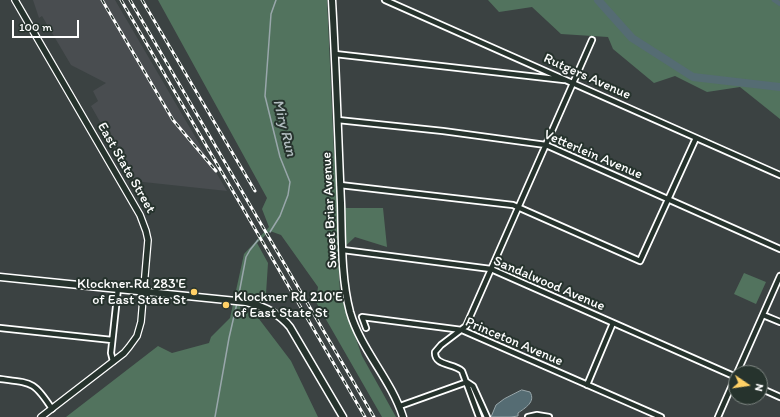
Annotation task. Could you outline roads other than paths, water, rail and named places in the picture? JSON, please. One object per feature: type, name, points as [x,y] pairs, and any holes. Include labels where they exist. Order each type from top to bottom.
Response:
[{"type":"main road","name":"Sweet Briar Avenue","points":[[332,0],[343,250],[347,297],[354,325],[364,345],[387,381],[400,406],[403,417]]},
{"type":"main road","points":[[0,277],[246,302],[263,307],[288,324],[343,417]]},
{"type":"street","name":"East State Street","points":[[15,0],[140,215],[148,240],[141,322],[137,336],[129,348],[41,417]]},
{"type":"street","name":"Rutgers Avenue","points":[[385,0],[780,175]]},
{"type":"street","points":[[480,417],[462,371],[459,368],[440,362],[436,358],[436,349],[466,326],[546,145],[571,82],[592,40]]},
{"type":"street","points":[[335,54],[571,82]]},
{"type":"street","name":"Vetterlein Avenue","points":[[338,120],[444,131],[546,145],[780,249]]},
{"type":"street","points":[[340,185],[513,205],[640,261],[696,138]]},
{"type":"street","name":"Sandalwood Avenue","points":[[343,250],[491,269],[728,373]]},
{"type":"street","points":[[741,365],[780,276]]},
{"type":"street","points":[[113,361],[111,353],[118,288]]},
{"type":"street","points":[[763,315],[780,322]]},
{"type":"street","name":"Princeton Avenue","points":[[366,328],[362,317],[462,330],[661,417]]},
{"type":"street","points":[[587,385],[613,323]]},
{"type":"street","points":[[0,328],[112,340]]},
{"type":"street","points":[[0,379],[29,383],[40,391],[52,409]]},
{"type":"street","points":[[400,406],[467,382]]},
{"type":"street","points":[[467,382],[473,386],[486,417]]},
{"type":"street","points":[[768,392],[780,397]]},
{"type":"street","points":[[718,417],[728,394]]},
{"type":"street","points":[[528,417],[539,415],[548,417]]},
{"type":"water","points":[[522,390],[530,392],[532,399],[524,409],[518,413],[518,416],[491,417],[496,405]]},
{"type":"waterway","name":"Miry Run","points":[[270,232],[280,216],[288,195],[290,182],[280,157],[265,96],[271,14],[276,0]]},
{"type":"waterway","points":[[598,0],[632,38],[693,77],[780,87]]},
{"type":"waterway","points":[[774,0],[780,4]]},
{"type":"waterway","name":"Miry Run","points":[[238,299],[246,257],[258,240]]},
{"type":"waterway","name":"Miry Run","points":[[215,417],[229,338],[237,303]]},
{"type":"railway","points":[[102,0],[173,120],[216,171]]},
{"type":"railway","points":[[121,0],[365,417]]},
{"type":"railway","points":[[130,0],[374,417]]},
{"type":"railway","points":[[142,0],[255,191]]},
{"type":"place","name":"Klockner Rd 283'E of East State St","points":[[194,292]]},
{"type":"place","name":"Klockner Rd 210'E of East State St","points":[[226,305]]}]
